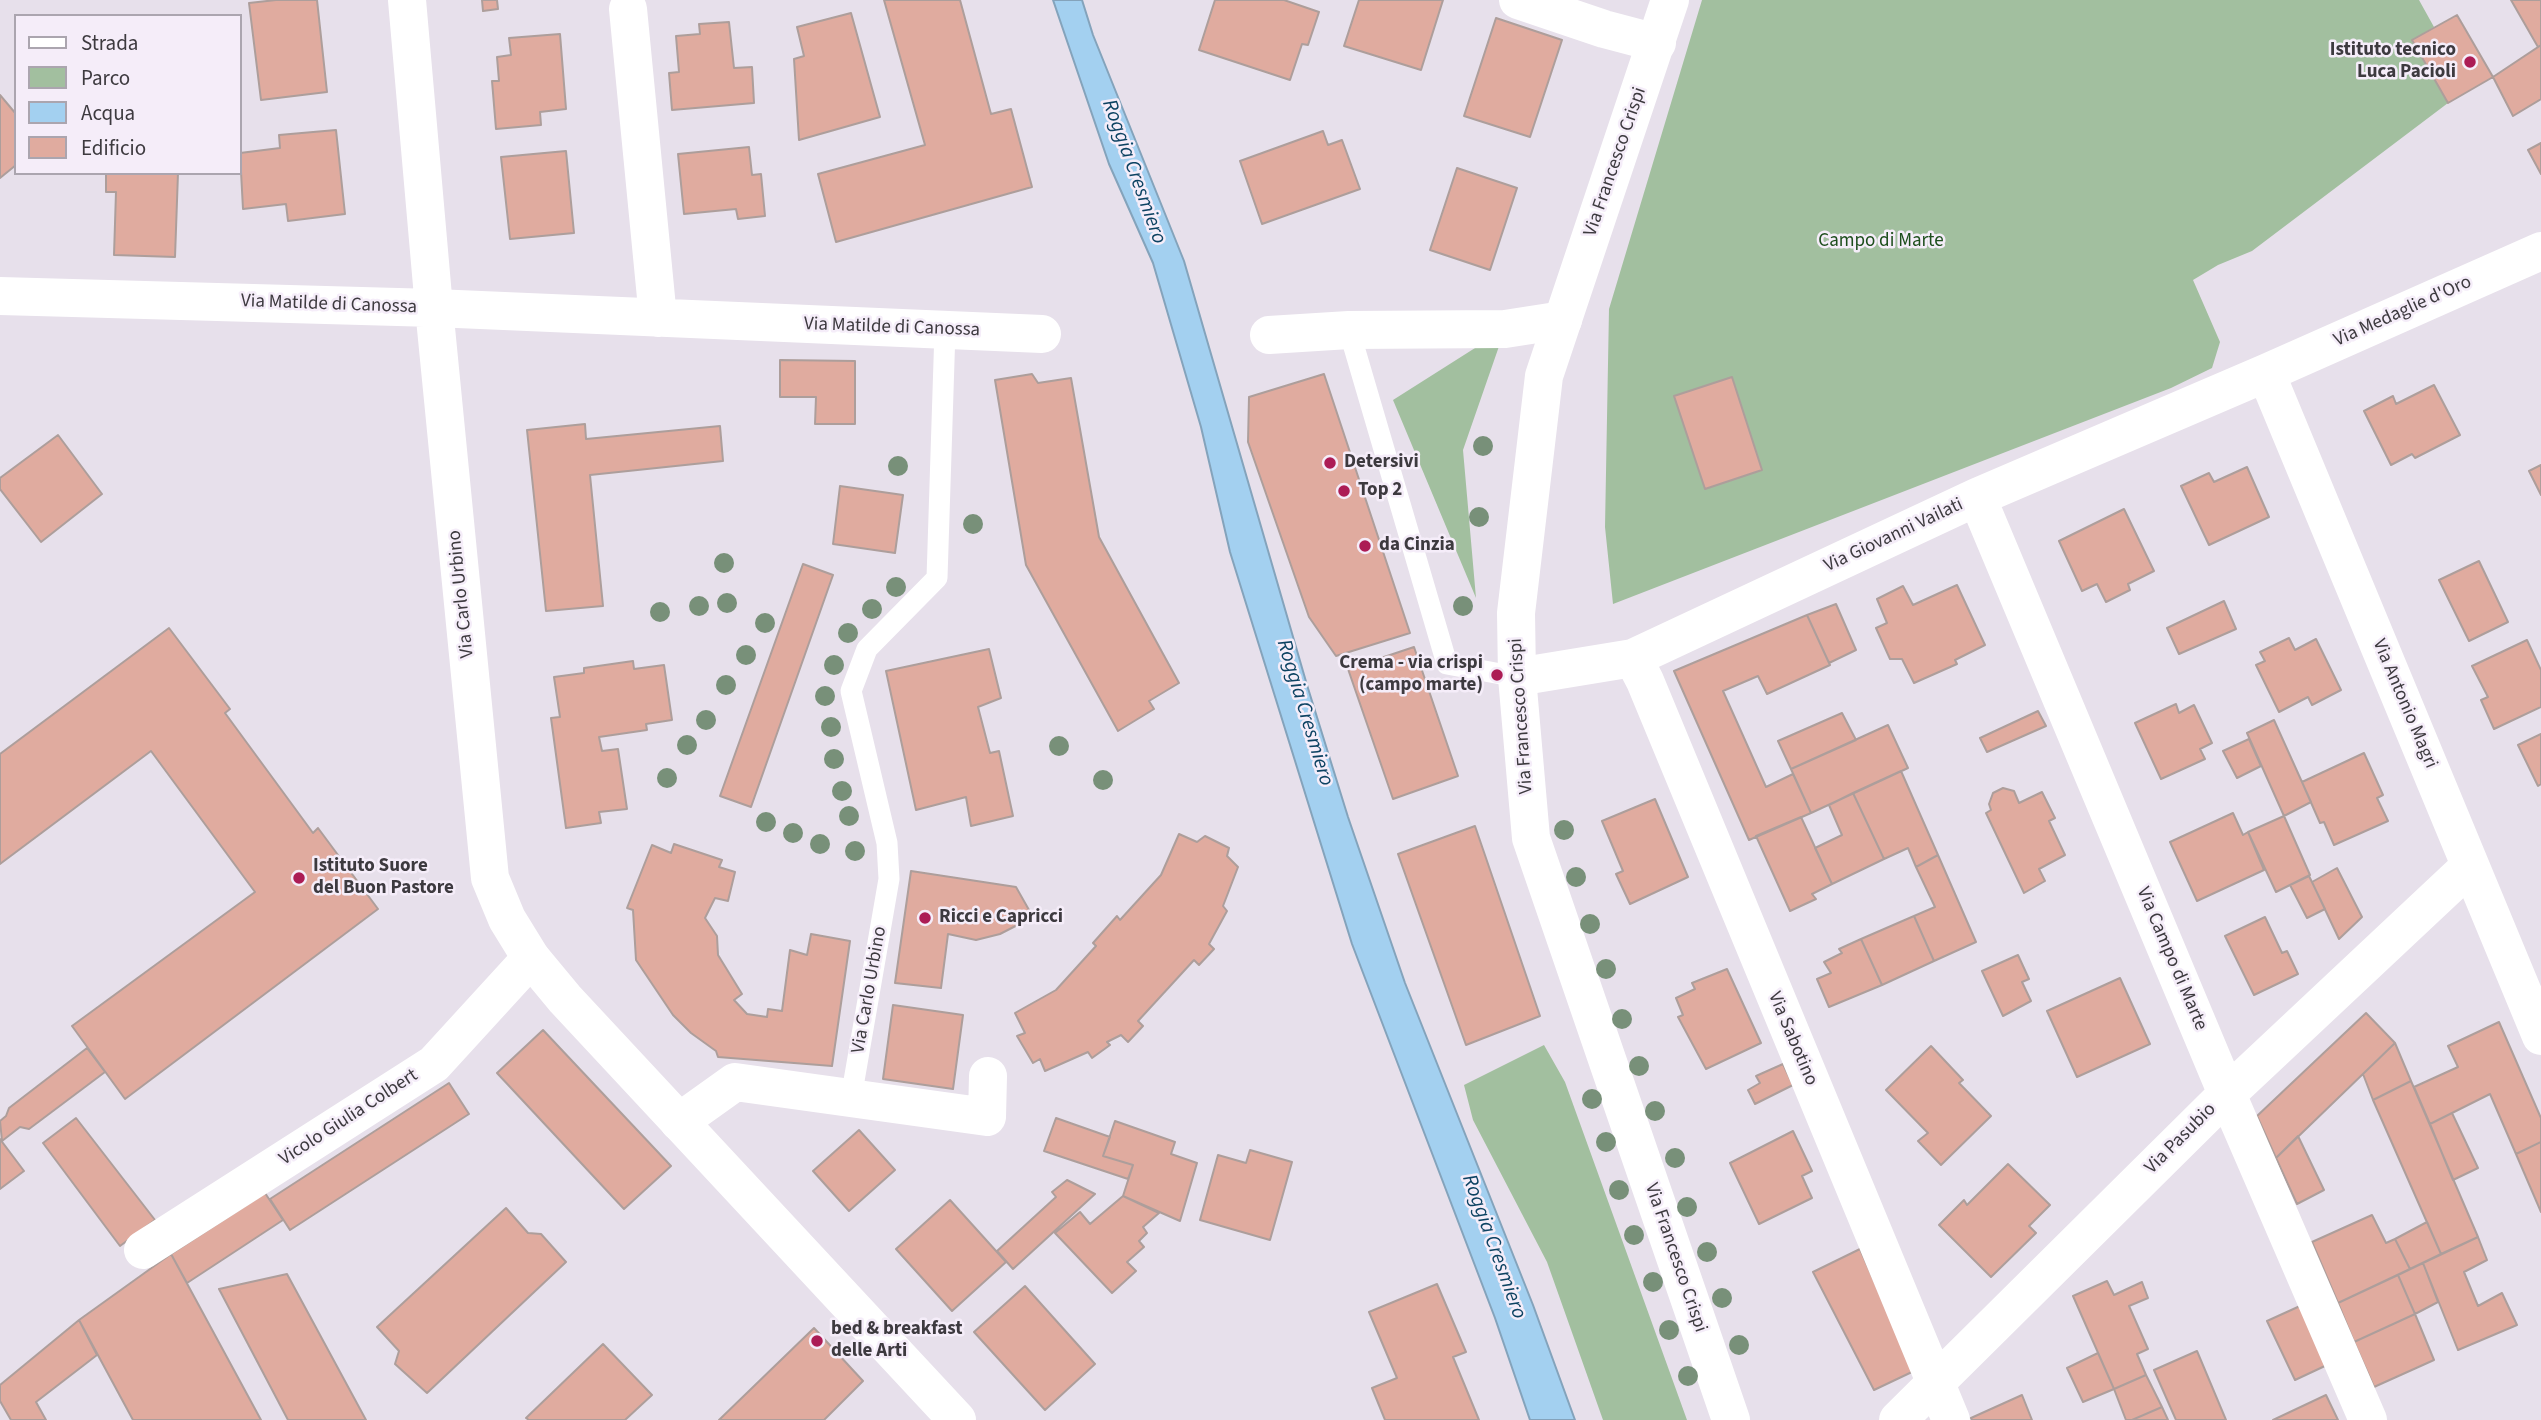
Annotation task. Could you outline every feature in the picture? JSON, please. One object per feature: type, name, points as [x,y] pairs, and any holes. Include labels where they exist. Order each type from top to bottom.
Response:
[{"type":"street","name":"Via Carlo Urbino","points":[[407,0],[434,308],[490,878],[507,919],[531,958],[589,1026],[957,1420]]},
{"type":"street","points":[[1518,0],[1604,29],[1657,43]]},
{"type":"street","name":"Via Francesco Crispi","points":[[1670,0],[1545,376],[1516,613],[1517,677],[1531,838],[1731,1420]]},
{"type":"street","points":[[628,9],[658,318]]},
{"type":"street","name":"Via Medaglie d'Oro","points":[[2266,373],[2541,251]]},
{"type":"street","name":"Via Matilde di Canossa","points":[[0,296],[434,308],[1042,334]]},
{"type":"street","points":[[1269,335],[1349,330],[1505,329],[1563,320]]},
{"type":"street","name":"Via Giovanni Vailati","points":[[1517,677],[1633,658],[1977,497],[2266,373]]},
{"type":"street","name":"Via Antonio Magri","points":[[2266,373],[2541,1036]]},
{"type":"street","name":"Via Campo di Marte","points":[[1977,497],[2227,1094],[2368,1420]]},
{"type":"street","name":"Via Sabotino","points":[[1633,658],[1645,681],[1951,1420]]},
{"type":"street","name":"Via Pasubio","points":[[1898,1420],[2227,1094],[2470,866]]},
{"type":"street","name":"Vicolo Giulia Colbert","points":[[143,1250],[434,1064],[531,958]]},
{"type":"street","points":[[679,1122],[735,1082],[987,1117],[988,1076]]},
{"type":"lane","name":"Via Carlo Urbino","points":[[851,1098],[889,879],[887,843],[851,691],[867,649],[937,578],[945,330]]},
{"type":"lane","points":[[1349,330],[1447,664],[1517,677]]},
{"type":"green space","name":"Campo di Marte","points":[[1702,0],[2419,0],[2434,27],[2412,41],[2448,103],[2252,251],[2218,265],[2193,280],[2220,342],[2212,368],[2171,388],[1613,604],[1605,527],[1609,309]]},
{"type":"green space","points":[[1505,329],[1463,450],[1476,598],[1393,400]]},
{"type":"green space","points":[[1544,1045],[1565,1082],[1687,1420],[1603,1420],[1547,1262],[1473,1120],[1464,1085]]},
{"type":"water","name":"Roggia Cresmiero","points":[[1053,0],[1082,0],[1093,35],[1184,261],[1348,817],[1405,983],[1533,1305],[1575,1420],[1530,1420],[1495,1318],[1352,944],[1230,552],[1201,427],[1153,263],[1109,164]]},
{"type":"building","points":[[317,0],[327,92],[261,100],[249,3]]},
{"type":"building","points":[[482,0],[497,0],[498,9],[483,11]]},
{"type":"building","points":[[884,0],[960,0],[991,114],[1011,109],[1032,187],[836,242],[818,174],[925,145]]},
{"type":"building","points":[[1215,0],[1284,0],[1319,12],[1308,45],[1302,44],[1290,80],[1199,50]]},
{"type":"building","points":[[1359,0],[1443,0],[1421,70],[1344,46]]},
{"type":"building","points":[[2511,0],[2541,0],[2541,45],[2538,47]]},
{"type":"building","points":[[851,13],[880,117],[799,140],[794,59],[804,56],[797,27]]},
{"type":"building","points":[[2457,15],[2493,77],[2448,103],[2412,40]]},
{"type":"building","points":[[1496,18],[1562,40],[1530,137],[1464,116]]},
{"type":"building","points":[[729,22],[734,68],[752,67],[754,103],[672,110],[669,73],[679,72],[676,36],[700,34],[699,24]]},
{"type":"building","points":[[560,34],[566,109],[540,112],[541,125],[496,129],[492,81],[499,81],[497,57],[511,55],[509,38]]},
{"type":"building","points":[[2541,45],[2541,99],[2513,116],[2493,77]]},
{"type":"building","points":[[0,95],[14,112],[14,167],[0,178]]},
{"type":"building","points":[[336,130],[345,214],[288,221],[286,204],[243,209],[242,153],[280,148],[279,135]]},
{"type":"building","points":[[1323,131],[1328,145],[1342,140],[1360,189],[1262,224],[1240,161]]},
{"type":"building","points":[[2541,143],[2541,174],[2528,150]]},
{"type":"building","points":[[749,147],[752,175],[761,174],[765,216],[738,219],[736,209],[684,214],[678,154]]},
{"type":"building","points":[[566,151],[574,233],[510,239],[501,157]]},
{"type":"building","points":[[1457,168],[1517,188],[1490,270],[1430,250]]},
{"type":"building","points":[[106,175],[178,175],[175,257],[114,255],[116,192],[106,192]]},
{"type":"building","points":[[780,360],[855,361],[855,424],[815,424],[816,397],[780,397]]},
{"type":"building","points":[[1032,374],[1038,383],[1071,378],[1099,537],[1179,683],[1149,701],[1154,709],[1118,731],[1026,565],[995,380]]},
{"type":"building","points":[[1324,374],[1410,633],[1336,656],[1309,617],[1248,442],[1249,397]]},
{"type":"building","points":[[1732,377],[1762,470],[1705,489],[1674,396]]},
{"type":"building","points":[[2434,385],[2460,435],[2415,458],[2412,454],[2391,465],[2364,411],[2393,396],[2396,404]]},
{"type":"building","points":[[585,424],[586,439],[720,426],[723,461],[590,475],[603,606],[546,611],[527,430]]},
{"type":"building","points":[[58,435],[102,494],[41,542],[0,489],[0,478]]},
{"type":"building","points":[[2541,465],[2541,495],[2529,471]]},
{"type":"building","points":[[2247,467],[2269,517],[2209,545],[2181,486],[2209,473],[2214,482]]},
{"type":"building","points":[[840,486],[903,495],[895,553],[833,544]]},
{"type":"building","points":[[2124,509],[2154,571],[2128,584],[2130,590],[2106,602],[2097,584],[2082,591],[2059,541]]},
{"type":"building","points":[[2479,561],[2508,622],[2469,641],[2439,580]]},
{"type":"building","points":[[803,564],[833,575],[751,807],[720,796]]},
{"type":"building","points":[[1957,585],[1985,645],[1955,660],[1957,664],[1914,683],[1902,659],[1890,659],[1876,628],[1887,623],[1877,599],[1903,586],[1913,605]]},
{"type":"building","points":[[2224,601],[2236,629],[2179,654],[2167,628]]},
{"type":"building","points":[[1836,604],[1856,650],[1829,663],[1807,615]]},
{"type":"building","points":[[1807,615],[1830,665],[1767,694],[1758,676],[1723,691],[1766,787],[1793,774],[1811,813],[1749,840],[1674,671]]},
{"type":"building","name":"Istituto Suore del Buon Pastore","points":[[169,628],[230,709],[225,713],[313,833],[318,828],[378,909],[125,1099],[72,1026],[255,892],[151,751],[0,864],[0,754]]},
{"type":"building","points":[[2289,638],[2295,650],[2316,639],[2341,690],[2312,705],[2308,697],[2279,712],[2256,665],[2265,661],[2260,652]]},
{"type":"building","points":[[2527,640],[2541,670],[2541,707],[2494,729],[2481,700],[2488,697],[2472,666]]},
{"type":"building","points":[[1414,647],[1458,776],[1393,799],[1348,669]]},
{"type":"building","points":[[989,649],[1001,698],[978,707],[990,753],[999,751],[1013,816],[971,826],[966,797],[916,810],[886,671]]},
{"type":"building","points":[[633,661],[634,669],[664,665],[672,720],[646,724],[647,730],[599,737],[602,751],[618,749],[627,809],[599,812],[601,823],[566,828],[551,718],[560,717],[554,677],[584,673],[584,668]]},
{"type":"building","points":[[2176,704],[2179,713],[2194,705],[2212,743],[2200,749],[2205,759],[2161,779],[2135,723]]},
{"type":"building","points":[[2038,711],[2046,726],[1987,752],[1980,738]]},
{"type":"building","points":[[1842,713],[1856,740],[1791,769],[1778,741]]},
{"type":"building","points":[[2274,720],[2311,802],[2284,816],[2247,733]]},
{"type":"building","points":[[1888,725],[1908,768],[1811,813],[1791,769]]},
{"type":"building","points":[[2541,734],[2541,784],[2538,786],[2518,745]]},
{"type":"building","points":[[2249,739],[2261,766],[2237,778],[2223,751]]},
{"type":"building","points":[[2364,753],[2383,795],[2377,798],[2388,821],[2334,845],[2324,822],[2320,823],[2302,782]]},
{"type":"building","points":[[1901,771],[1938,855],[1916,867],[1908,848],[1884,859],[1853,793]]},
{"type":"building","points":[[2003,788],[2014,791],[2019,803],[2042,792],[2055,818],[2049,821],[2065,855],[2039,869],[2045,881],[2024,893],[1986,813],[1991,810],[1989,804],[1993,793]]},
{"type":"building","points":[[1853,793],[1884,859],[1832,884],[1815,848],[1842,835],[1829,805]]},
{"type":"building","points":[[1655,799],[1688,877],[1630,904],[1616,874],[1623,871],[1602,821]]},
{"type":"building","points":[[2233,813],[2243,835],[2248,832],[2264,870],[2197,901],[2170,842]]},
{"type":"building","points":[[2284,816],[2310,875],[2276,892],[2248,832]]},
{"type":"building","points":[[1801,817],[1832,884],[1812,894],[1816,899],[1790,911],[1756,836]]},
{"type":"building","points":[[1475,826],[1540,1016],[1466,1045],[1398,854]]},
{"type":"building","points":[[1179,834],[1197,842],[1205,836],[1229,848],[1227,856],[1238,867],[1223,906],[1227,911],[1209,944],[1214,949],[1199,965],[1194,960],[1138,1021],[1143,1026],[1128,1042],[1121,1035],[1107,1042],[1110,1045],[1092,1058],[1088,1052],[1045,1071],[1040,1059],[1033,1063],[1017,1036],[1025,1033],[1015,1013],[1056,990],[1096,946],[1093,943],[1117,916],[1120,920],[1161,875]]},
{"type":"building","points":[[674,844],[722,860],[719,867],[735,872],[728,901],[715,898],[705,918],[717,936],[718,955],[742,994],[734,1000],[747,1014],[767,1017],[768,1009],[782,1011],[790,950],[807,955],[811,934],[850,941],[832,1066],[718,1057],[716,1051],[691,1033],[673,1015],[636,960],[633,910],[627,908],[652,845],[671,853]]},
{"type":"building","points":[[1938,855],[1976,942],[1934,961],[1914,916],[1935,907],[1916,867]]},
{"type":"building","points":[[2337,868],[2362,917],[2339,939],[2312,882]]},
{"type":"building","points":[[911,871],[1016,887],[1033,917],[1000,934],[976,940],[948,934],[941,988],[895,983]]},
{"type":"building","points":[[2309,876],[2325,909],[2307,918],[2290,885]]},
{"type":"building","points":[[1914,916],[1934,961],[1882,985],[1861,939]]},
{"type":"building","points":[[2265,917],[2282,953],[2287,951],[2298,974],[2254,995],[2225,936]]},
{"type":"building","points":[[1861,939],[1882,985],[1829,1007],[1817,979],[1831,973],[1824,962],[1842,953],[1839,949]]},
{"type":"building","points":[[2018,955],[2029,979],[2022,982],[2031,1001],[2003,1016],[1982,971]]},
{"type":"building","points":[[1727,969],[1761,1043],[1706,1069],[1678,1017],[1683,1015],[1676,998],[1695,989],[1692,983]]},
{"type":"building","points":[[2120,978],[2150,1044],[2077,1077],[2047,1011]]},
{"type":"building","points":[[893,1005],[963,1015],[953,1089],[883,1079]]},
{"type":"building","points":[[2366,1013],[2395,1043],[2276,1158],[2257,1116]]},
{"type":"building","points":[[2499,1022],[2541,1118],[2541,1142],[2516,1154],[2490,1094],[2430,1124],[2414,1087],[2458,1067],[2448,1046]]},
{"type":"building","points":[[543,1030],[671,1166],[624,1209],[497,1073]]},
{"type":"building","points":[[2395,1043],[2411,1081],[2373,1100],[2363,1074]]},
{"type":"building","points":[[1931,1046],[1963,1080],[1959,1083],[1991,1116],[1941,1165],[1918,1141],[1928,1133],[1886,1090]]},
{"type":"building","points":[[87,1048],[105,1072],[29,1129],[20,1127],[2,1141],[0,1121],[9,1108]]},
{"type":"building","points":[[1783,1064],[1793,1085],[1755,1104],[1748,1090],[1760,1083],[1756,1076]]},
{"type":"building","points":[[2411,1081],[2478,1237],[2441,1254],[2373,1100]]},
{"type":"building","points":[[449,1083],[469,1114],[290,1230],[270,1199]]},
{"type":"building","points":[[2452,1113],[2478,1168],[2453,1180],[2430,1124]]},
{"type":"building","points":[[76,1118],[155,1220],[120,1246],[43,1143]]},
{"type":"building","points":[[1056,1118],[1110,1137],[1103,1156],[1133,1165],[1128,1179],[1044,1151]]},
{"type":"building","points":[[1115,1121],[1175,1142],[1171,1154],[1197,1163],[1180,1221],[1123,1196],[1133,1165],[1103,1156]]},
{"type":"building","points":[[859,1130],[895,1170],[849,1211],[813,1171]]},
{"type":"building","points":[[1793,1131],[1812,1171],[1802,1176],[1812,1198],[1759,1224],[1730,1163]]},
{"type":"building","points":[[2298,1136],[2324,1190],[2297,1204],[2276,1158]]},
{"type":"building","points":[[0,1139],[24,1171],[0,1189]]},
{"type":"building","points":[[2541,1142],[2541,1212],[2516,1154]]},
{"type":"building","points":[[1250,1150],[1292,1162],[1270,1240],[1200,1220],[1218,1155],[1246,1163]]},
{"type":"building","points":[[2008,1164],[2050,1205],[2029,1226],[2036,1233],[1991,1277],[1939,1225],[1964,1200],[1967,1205]]},
{"type":"building","points":[[1067,1180],[1095,1194],[1013,1269],[997,1251],[1056,1197],[1052,1192]]},
{"type":"building","points":[[265,1193],[283,1220],[187,1283],[171,1254]]},
{"type":"building","points":[[1123,1196],[1159,1213],[1143,1227],[1147,1233],[1139,1241],[1144,1247],[1127,1262],[1136,1271],[1112,1293],[1055,1233],[1080,1212],[1090,1224]]},
{"type":"building","points":[[950,1200],[1006,1262],[952,1311],[896,1249]]},
{"type":"building","points":[[506,1208],[528,1233],[541,1234],[566,1262],[427,1393],[395,1364],[399,1351],[377,1327]]},
{"type":"building","points":[[2372,1215],[2386,1243],[2395,1239],[2410,1269],[2338,1303],[2312,1242]]},
{"type":"building","points":[[2427,1222],[2441,1254],[2410,1269],[2395,1239]]},
{"type":"building","points":[[2478,1237],[2487,1260],[2464,1272],[2478,1306],[2502,1293],[2517,1325],[2458,1350],[2423,1263]]},
{"type":"building","points":[[1860,1249],[1914,1371],[1874,1390],[1813,1272]]},
{"type":"building","points":[[171,1254],[261,1420],[133,1420],[79,1320]]},
{"type":"building","points":[[2423,1263],[2438,1302],[2415,1314],[2398,1275]]},
{"type":"building","points":[[287,1274],[366,1420],[288,1420],[219,1289]]},
{"type":"building","points":[[2398,1275],[2415,1314],[2354,1342],[2338,1303]]},
{"type":"building","points":[[2107,1281],[2114,1295],[2142,1282],[2148,1298],[2129,1306],[2148,1349],[2137,1354],[2146,1375],[2114,1389],[2073,1296]]},
{"type":"building","points":[[1437,1284],[1466,1352],[1453,1357],[1479,1420],[1385,1420],[1372,1388],[1397,1378],[1369,1312]]},
{"type":"building","points":[[1025,1286],[1095,1364],[1045,1410],[974,1332]]},
{"type":"building","points":[[2300,1306],[2327,1365],[2295,1380],[2267,1321]]},
{"type":"building","points":[[2415,1314],[2434,1360],[2374,1387],[2354,1342]]},
{"type":"building","points":[[79,1320],[97,1355],[36,1402],[46,1420],[11,1420],[0,1401],[0,1385]]},
{"type":"building","points":[[814,1328],[863,1381],[824,1420],[719,1420]]},
{"type":"building","points":[[603,1344],[652,1395],[625,1420],[526,1418]]},
{"type":"building","points":[[2197,1351],[2226,1420],[2176,1420],[2154,1370]]},
{"type":"building","points":[[2098,1353],[2114,1389],[2083,1402],[2067,1368]]},
{"type":"building","points":[[2146,1375],[2162,1407],[2126,1420],[2114,1389]]},
{"type":"building","points":[[2022,1395],[2032,1420],[1971,1418]]},
{"type":"building","points":[[2326,1395],[2338,1420],[2273,1420]]},
{"type":"building","points":[[2162,1407],[2168,1420],[2132,1420]]},
{"type":"place","name":"Istituto tecnico Luca Pacioli","points":[[2470,62]]},
{"type":"place","name":"Detersivi","points":[[1330,463]]},
{"type":"place","name":"Top 2","points":[[1344,491]]},
{"type":"place","name":"da Cinzia","points":[[1365,546]]},
{"type":"place","name":"Crema - via crispi (campo marte)","points":[[1497,675]]},
{"type":"place","name":"Istituto Suore del Buon Pastore","points":[[299,878]]},
{"type":"place","name":"Ricci e Capricci","points":[[925,918]]},
{"type":"place","name":"bed & breakfast delle Arti","points":[[817,1341]]}]
